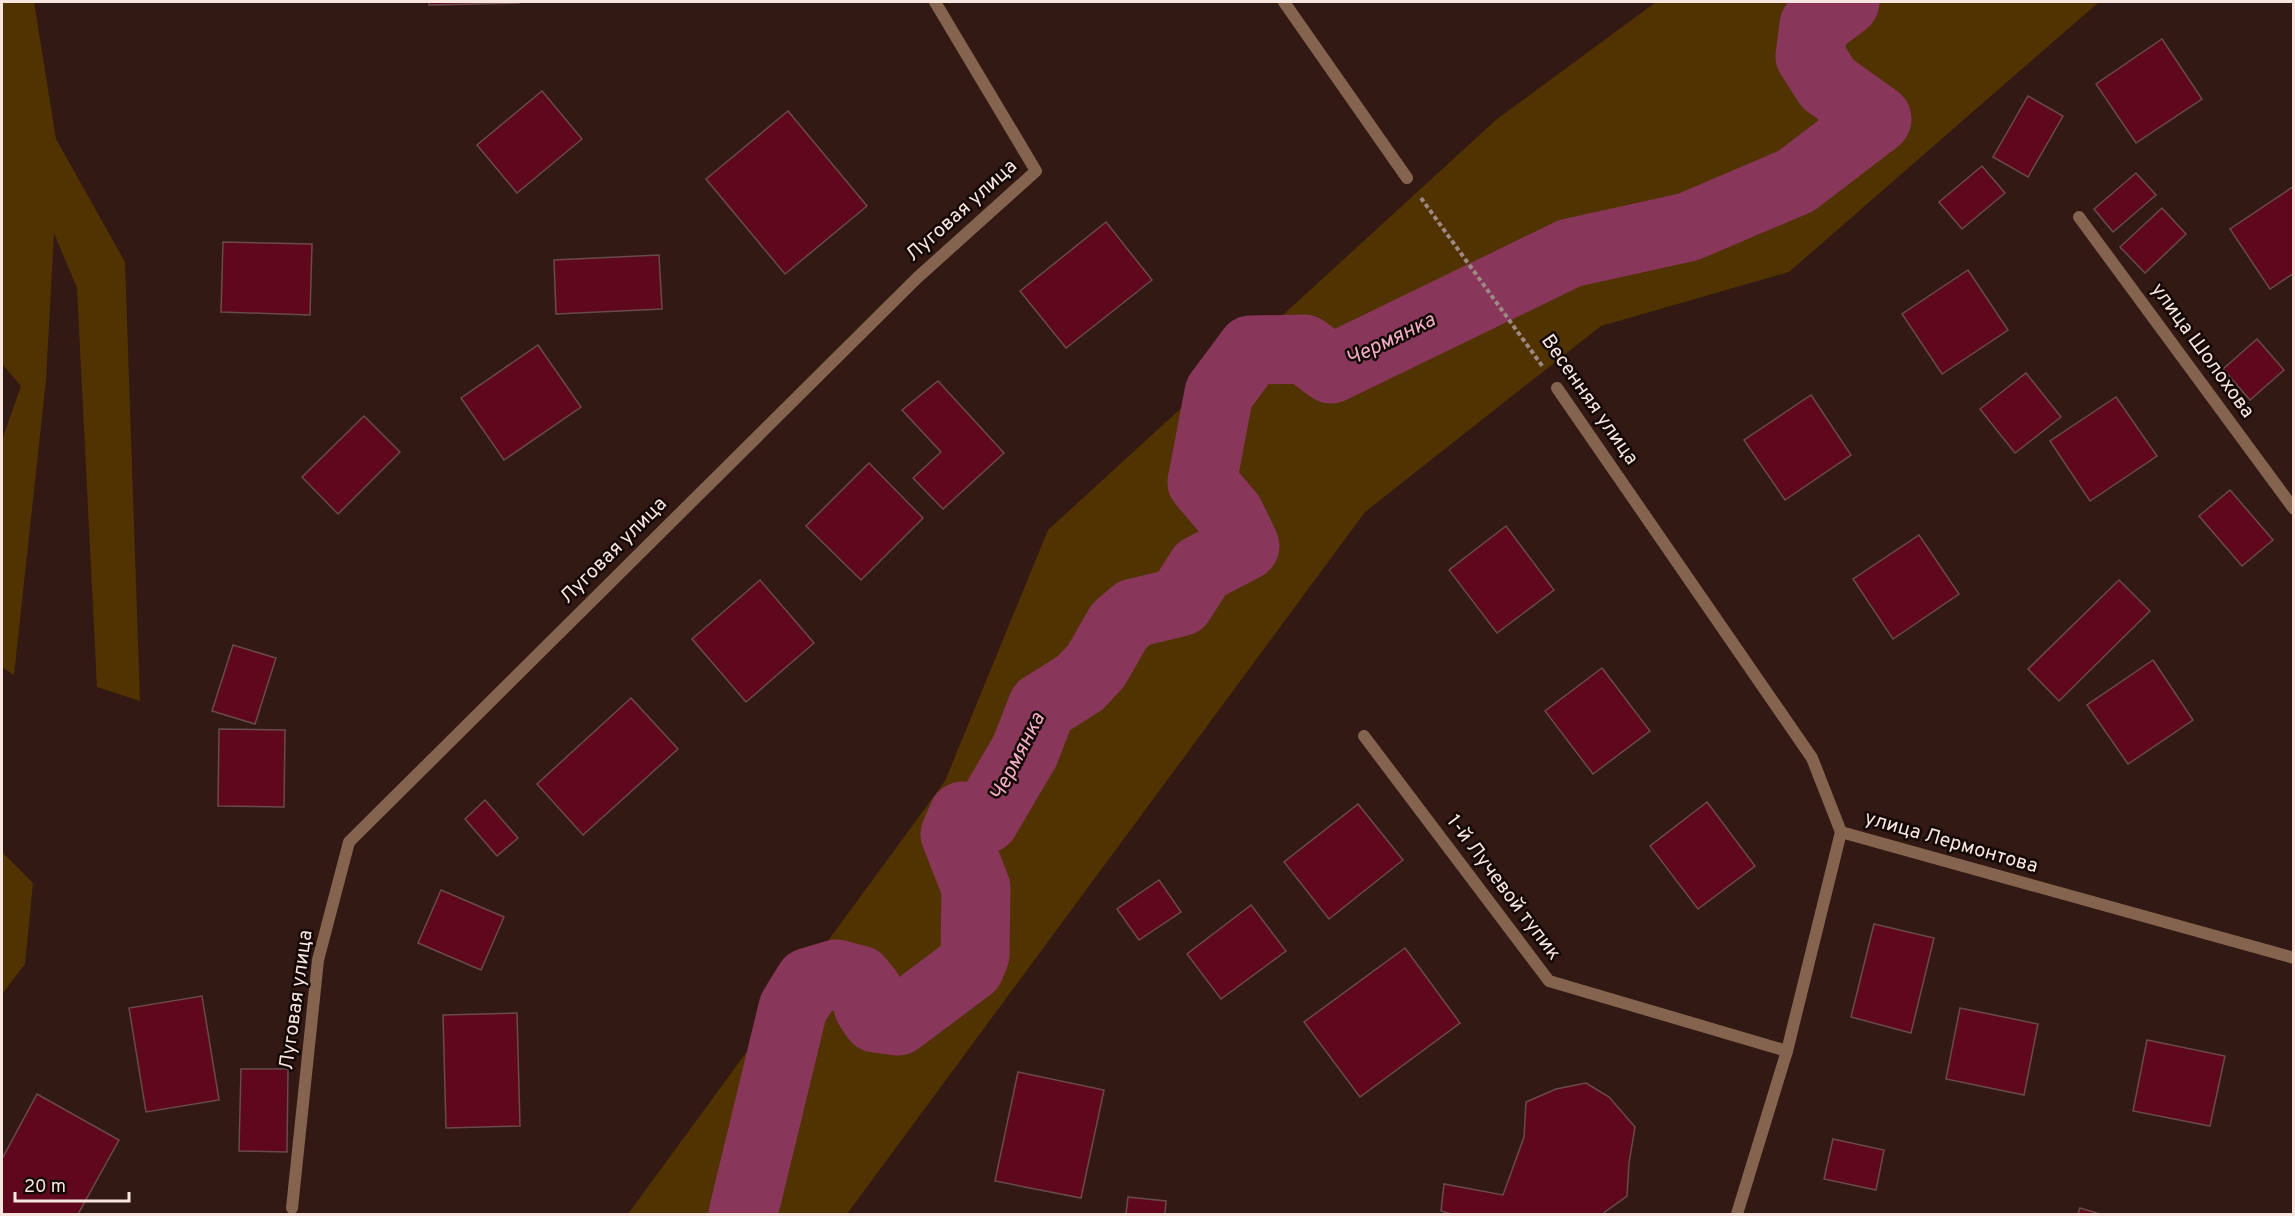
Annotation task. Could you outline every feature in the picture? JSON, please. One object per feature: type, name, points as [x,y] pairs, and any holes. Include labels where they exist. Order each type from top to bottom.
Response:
[{"type":"street","name":"Луговая улица","points":[[292,1208],[318,960],[349,842],[917,278],[1036,171],[935,2]]},
{"type":"street","points":[[1284,2],[1407,178]]},
{"type":"street","name":"улица Шолохова","points":[[2079,217],[2294,508]]},
{"type":"street","name":"Весенняя улица","points":[[1557,388],[1812,758],[1841,832]]},
{"type":"street","name":"1-й Лучевой тупик","points":[[1364,735],[1549,981],[1787,1050]]},
{"type":"street","name":"улица Лермонтова","points":[[1737,1215],[1787,1050],[1841,832],[2294,958]]},
{"type":"path","name":"Весенняя улица","points":[[1407,178],[1557,388]]},
{"type":"shaded area","points":[[2,2],[34,2],[56,139],[125,262],[140,701],[97,687],[77,288],[54,233],[46,380],[14,675],[2,667],[2,440],[21,386],[2,364]]},
{"type":"shaded area","points":[[1656,2],[2099,2],[1789,272],[1601,326],[1365,512],[847,1214],[628,1214],[945,781],[1048,530],[1497,119]]},
{"type":"shaded area","points":[[2,852],[33,883],[25,964],[2,994]]},
{"type":"building","points":[[429,2],[519,2],[519,3],[429,5]]},
{"type":"building","points":[[2162,39],[2202,99],[2136,143],[2096,84]]},
{"type":"building","points":[[542,91],[582,139],[517,193],[477,145]]},
{"type":"building","points":[[2028,96],[2063,116],[2028,177],[1993,157]]},
{"type":"building","points":[[788,111],[867,206],[785,274],[706,179]]},
{"type":"building","points":[[1982,166],[2005,193],[1962,229],[1939,202]]},
{"type":"building","points":[[2136,173],[2156,195],[2113,232],[2094,209]]},
{"type":"building","points":[[2294,186],[2294,273],[2270,289],[2230,229]]},
{"type":"building","points":[[2162,208],[2186,234],[2145,273],[2120,247]]},
{"type":"building","points":[[1106,222],[1152,280],[1066,348],[1020,291]]},
{"type":"building","points":[[223,242],[312,244],[310,315],[221,312]]},
{"type":"building","points":[[659,255],[662,309],[556,314],[554,260]]},
{"type":"building","points":[[1968,270],[2008,330],[1942,374],[1902,314]]},
{"type":"building","points":[[2257,339],[2284,370],[2250,400],[2223,369]]},
{"type":"building","points":[[538,345],[581,407],[504,460],[461,398]]},
{"type":"building","points":[[2026,373],[2061,417],[2015,453],[1980,409]]},
{"type":"building","points":[[938,381],[1004,453],[943,509],[913,478],[941,452],[902,410]]},
{"type":"building","points":[[1811,395],[1851,455],[1785,500],[1744,440]]},
{"type":"building","points":[[2116,397],[2157,456],[2090,501],[2050,441]]},
{"type":"building","points":[[364,416],[400,452],[338,514],[302,477]]},
{"type":"building","points":[[869,463],[923,518],[861,580],[806,526]]},
{"type":"building","points":[[2230,490],[2273,540],[2242,566],[2199,516]]},
{"type":"building","points":[[1506,526],[1554,590],[1497,633],[1449,570]]},
{"type":"building","points":[[1919,535],[1959,594],[1893,639],[1853,579]]},
{"type":"building","points":[[760,580],[814,643],[746,702],[692,639]]},
{"type":"building","points":[[2119,580],[2150,611],[2059,701],[2028,669]]},
{"type":"building","points":[[233,645],[276,658],[255,724],[212,711]]},
{"type":"building","points":[[2153,660],[2193,720],[2128,764],[2087,705]]},
{"type":"building","points":[[1602,668],[1650,731],[1593,774],[1545,711]]},
{"type":"building","points":[[631,698],[678,749],[583,835],[537,784]]},
{"type":"building","points":[[219,729],[285,730],[284,807],[218,806]]},
{"type":"building","points":[[485,800],[518,838],[497,856],[465,819]]},
{"type":"building","points":[[1707,802],[1755,866],[1698,909],[1650,846]]},
{"type":"building","points":[[1358,804],[1403,860],[1329,919],[1284,862]]},
{"type":"building","points":[[1159,880],[1181,912],[1139,940],[1117,909]]},
{"type":"building","points":[[441,890],[504,917],[481,970],[418,943]]},
{"type":"building","points":[[1251,905],[1286,951],[1221,999],[1187,954]]},
{"type":"building","points":[[1874,924],[1934,938],[1911,1033],[1851,1017]]},
{"type":"building","points":[[1405,948],[1460,1023],[1360,1097],[1304,1022]]},
{"type":"building","points":[[202,996],[219,1100],[146,1112],[129,1008]]},
{"type":"building","points":[[1960,1008],[2038,1024],[2024,1095],[1946,1079]]},
{"type":"building","points":[[517,1013],[520,1126],[446,1128],[443,1015]]},
{"type":"building","points":[[2147,1040],[2225,1056],[2210,1126],[2133,1111]]},
{"type":"building","points":[[241,1069],[288,1069],[287,1152],[239,1151]]},
{"type":"building","points":[[1018,1072],[1104,1090],[1081,1198],[995,1181]]},
{"type":"building","points":[[1586,1083],[1609,1097],[1635,1127],[1629,1163],[1627,1196],[1602,1214],[1452,1214],[1441,1211],[1444,1184],[1503,1195],[1524,1137],[1526,1102],[1556,1089]]},
{"type":"building","points":[[37,1094],[119,1140],[78,1214],[2,1214],[2,1159]]},
{"type":"building","points":[[1833,1139],[1884,1150],[1876,1190],[1824,1179]]},
{"type":"building","points":[[1128,1197],[1166,1201],[1165,1214],[1126,1214]]},
{"type":"building","points":[[2080,1208],[2100,1214],[2078,1214]]},
{"type":"waterway","name":"Чермянка","points":[[743,1214],[793,1008],[809,982],[836,974],[859,980],[868,991],[868,1006],[876,1018],[898,1021],[970,967],[975,955],[976,888],[955,834],[963,816],[985,819],[1025,751],[1042,707],[1080,683],[1096,666],[1119,626],[1134,613],[1180,602],[1201,569],[1245,546],[1230,515],[1202,482],[1219,393],[1251,350],[1304,349],[1331,369],[1570,253],[1688,227],[1796,181],[1877,119],[1828,84],[1810,56],[1814,25],[1845,2]]}]
